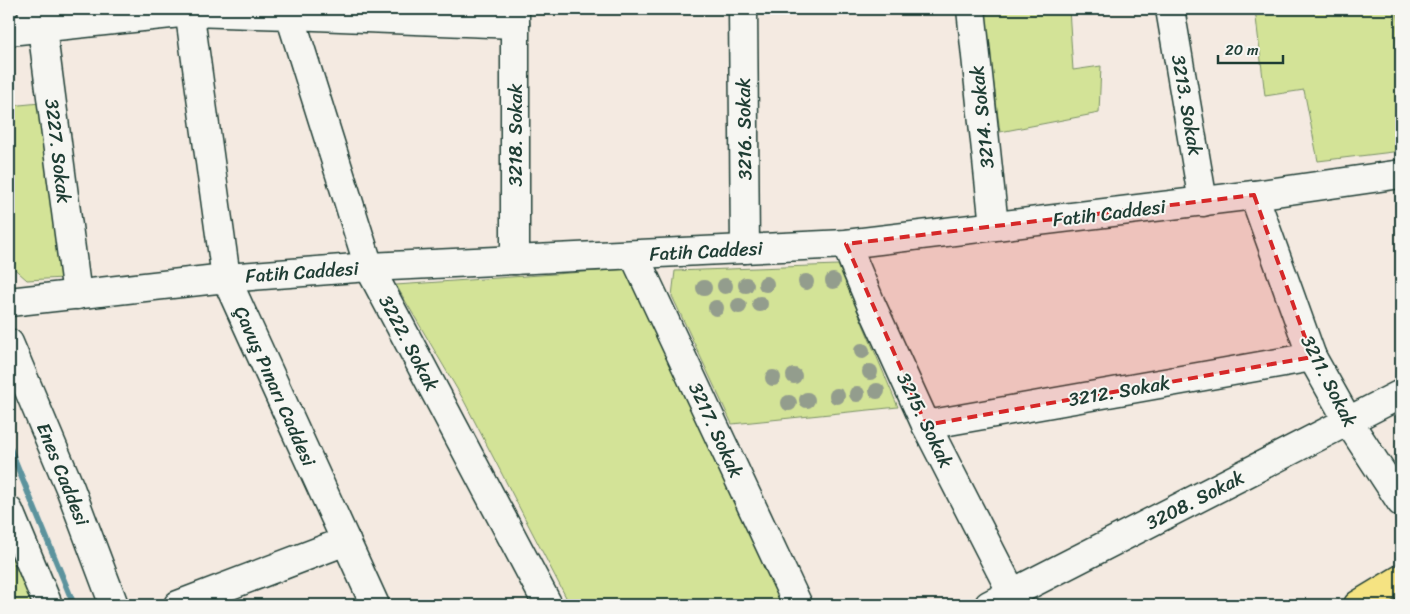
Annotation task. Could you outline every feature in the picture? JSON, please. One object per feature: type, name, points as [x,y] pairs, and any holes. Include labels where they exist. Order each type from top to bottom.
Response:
[{"type":"main road","points":[[1358,605],[1401,579]]},
{"type":"street","name":"3216. Sokak","points":[[743,9],[746,249]]},
{"type":"street","name":"3214. Sokak","points":[[971,9],[994,226]]},
{"type":"street","name":"3213. Sokak","points":[[1170,9],[1203,202]]},
{"type":"street","points":[[9,31],[37,18],[189,11],[515,16]]},
{"type":"street","name":"Çavuş Pınarı Caddesi","points":[[189,11],[226,278],[375,605]]},
{"type":"street","name":"3222. Sokak","points":[[289,12],[369,268],[542,603]]},
{"type":"street","name":"3218. Sokak","points":[[514,260],[515,16]]},
{"type":"street","name":"3227. Sokak","points":[[37,18],[77,295]]},
{"type":"street","name":"Fatih Caddesi","points":[[9,302],[226,278],[369,268],[846,244],[1203,202],[1401,174]]},
{"type":"street","name":"3211. Sokak","points":[[1254,195],[1312,357],[1348,421],[1401,502]]},
{"type":"street","name":"3215. Sokak","points":[[846,244],[1000,599]]},
{"type":"street","name":"3217. Sokak","points":[[634,255],[798,605]]},
{"type":"street","name":"Enes Caddesi","points":[[9,343],[70,488],[114,605]]},
{"type":"street","name":"3212. Sokak","points":[[926,425],[1312,357]]},
{"type":"street","name":"3208. Sokak","points":[[1000,599],[1401,394]]},
{"type":"street","points":[[9,511],[48,605]]},
{"type":"street","points":[[178,605],[346,541]]},
{"type":"highlighted area","points":[[1254,195],[1312,357],[926,425],[846,244],[994,226]]},
{"type":"green space","points":[[984,9],[1069,9],[1073,70],[1101,66],[1099,113],[1000,132]]},
{"type":"green space","points":[[1255,9],[1396,9],[1401,26],[1401,151],[1318,161],[1304,90],[1265,96]]},
{"type":"green space","points":[[51,102],[64,278],[27,280],[9,264],[9,106]]},
{"type":"green space","points":[[838,265],[898,407],[732,424],[672,296],[675,271]]},
{"type":"green space","points":[[627,269],[784,605],[570,605],[463,399],[396,285]]},
{"type":"green space","points":[[9,552],[33,605],[9,605]]},
{"type":"waterway","points":[[9,446],[74,605]]}]
